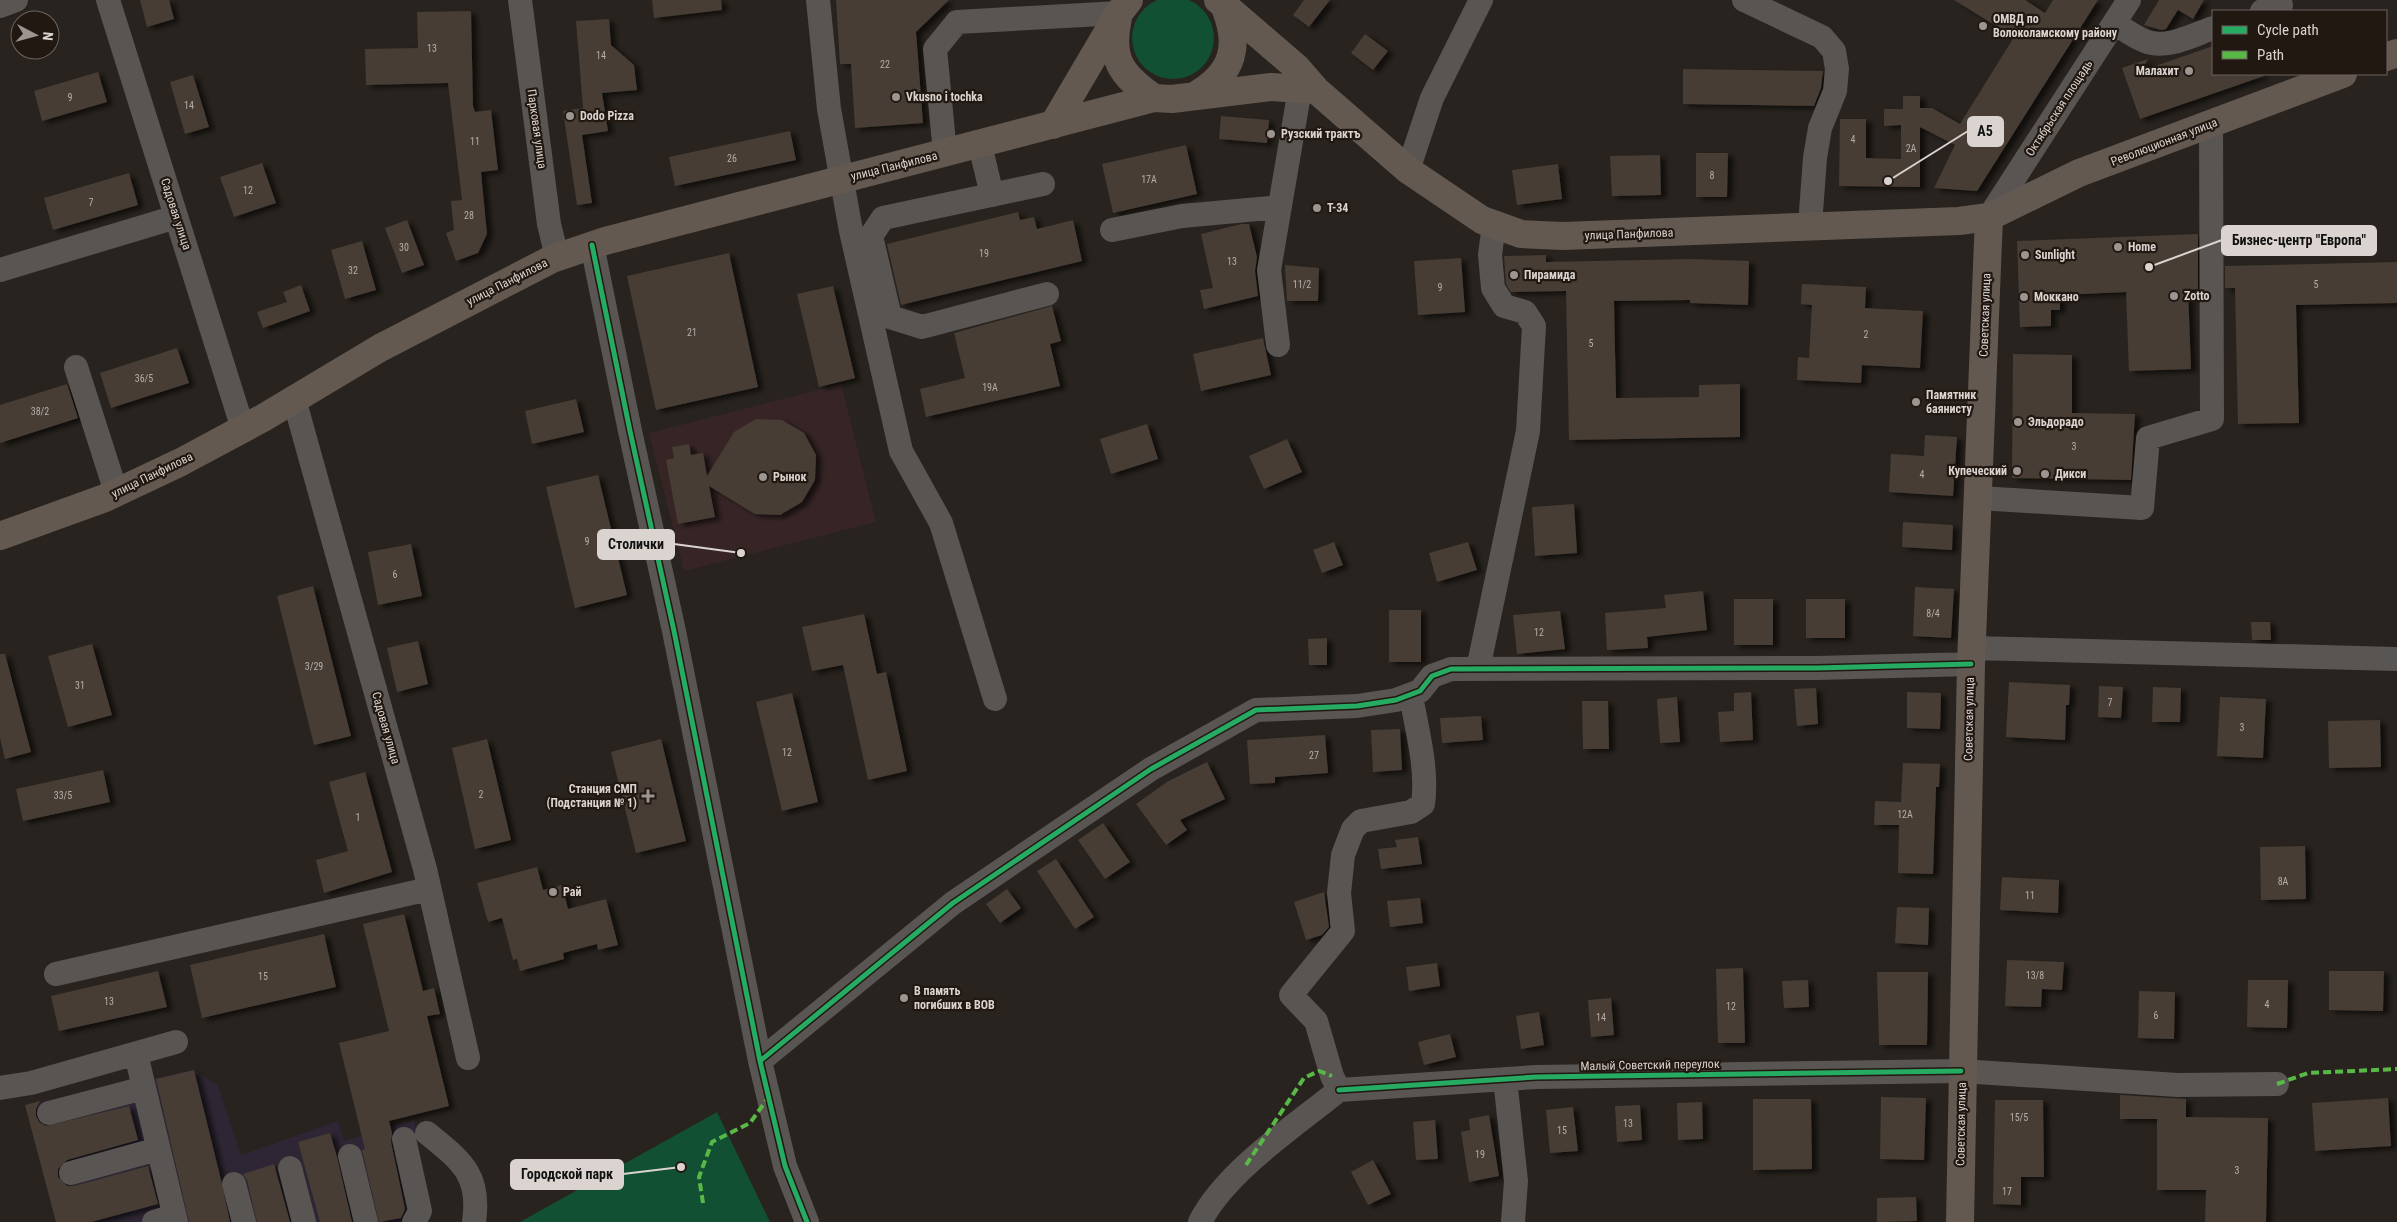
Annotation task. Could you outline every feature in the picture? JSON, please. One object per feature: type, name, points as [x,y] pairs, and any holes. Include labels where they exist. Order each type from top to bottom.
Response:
[{"type":"main road","name":"улица Панфилова","points":[[1221,3],[1296,67],[1308,90],[1408,170],[1482,220],[1521,234],[1564,236],[1810,225],[1959,221],[1989,217]]},
{"type":"main road","name":"улица Панфилова","points":[[1196,95],[1211,86],[1223,74],[1231,57],[1232,26],[1221,3]]},
{"type":"main road","points":[[1123,4],[1113,39],[1120,66],[1133,83],[1154,98]]},
{"type":"main road","points":[[1053,124],[1123,4]]},
{"type":"main road","name":"Революционная улица","points":[[1989,217],[2079,173],[2340,75]]},
{"type":"main road","name":"улица Панфилова","points":[[0,536],[116,492],[181,462],[243,429],[380,348],[557,257],[592,245],[1154,98],[1172,99],[1271,87],[1308,90]]},
{"type":"main road","name":"Советская улица","points":[[1960,1222],[1961,1071],[1971,656],[1979,498],[1989,217]]},
{"type":"street","points":[[0,6],[16,0]]},
{"type":"street","name":"Садовая улица","points":[[108,0],[243,429]]},
{"type":"street","name":"Парковая улица","points":[[520,0],[549,224],[557,257]]},
{"type":"street","points":[[818,0],[829,109],[851,231],[900,451],[941,523],[995,700]]},
{"type":"street","points":[[1408,170],[1432,98],[1481,0]]},
{"type":"street","points":[[1744,0],[1822,37],[1834,51],[1837,69],[1834,91],[1820,128],[1814,158],[1810,225]]},
{"type":"street","name":"Октябрьская площадь","points":[[1989,217],[2130,0]]},
{"type":"street","points":[[945,153],[935,49],[957,22],[1123,4]]},
{"type":"street","points":[[2114,23],[2146,42],[2156,44],[2176,41],[2212,28]]},
{"type":"street","points":[[1278,345],[1270,270],[1280,207],[1308,90]]},
{"type":"street","points":[[1979,498],[2142,508],[2148,438],[2212,419],[2211,124]]},
{"type":"street","points":[[980,145],[992,195]]},
{"type":"street","points":[[1042,184],[883,218],[871,236],[890,317],[922,327],[1047,294]]},
{"type":"street","points":[[1112,230],[1182,216],[1280,207]]},
{"type":"street","points":[[0,270],[176,217]]},
{"type":"street","points":[[1478,669],[1528,431],[1534,326],[1526,312],[1504,306],[1493,288],[1490,255],[1494,224]]},
{"type":"street","points":[[592,245],[674,631],[760,1061],[785,1166],[807,1222]]},
{"type":"street","points":[[76,367],[116,492]]},
{"type":"street","name":"Садовая улица","points":[[294,399],[429,888],[468,1058]]},
{"type":"street","points":[[760,1061],[953,903],[1151,769],[1256,710],[1357,706],[1411,696],[1420,691],[1432,676],[1451,669],[1807,668],[1971,656],[2397,659]]},
{"type":"street","points":[[1200,1222],[1206,1210],[1246,1165],[1339,1090],[1332,1076],[1316,1021],[1291,995],[1343,931],[1339,893],[1343,854],[1353,829],[1361,821],[1411,812],[1423,804],[1423,770],[1411,696]]},
{"type":"street","points":[[56,974],[429,888]]},
{"type":"street","points":[[0,1088],[31,1083],[176,1042]]},
{"type":"street","points":[[136,1054],[158,1149],[168,1220]]},
{"type":"street","name":"Малый Советский переулок","points":[[1339,1090],[1505,1079],[1961,1071],[2178,1085],[2277,1084]]},
{"type":"street","points":[[1505,1079],[1516,1181],[1513,1222]]},
{"type":"street","points":[[49,1113],[144,1088]]},
{"type":"street","points":[[427,1133],[465,1167],[474,1186],[474,1222]]},
{"type":"street","points":[[404,1139],[420,1211],[414,1222]]},
{"type":"street","points":[[72,1173],[158,1149]]},
{"type":"street","points":[[350,1156],[366,1222]]},
{"type":"street","points":[[290,1168],[304,1222]]},
{"type":"street","points":[[234,1184],[244,1222]]},
{"type":"shaded area","name":"Рынок","points":[[841,384],[876,522],[684,571],[649,433]]},
{"type":"shaded area","points":[[194,1070],[218,1086],[241,1155],[338,1121],[344,1141],[414,1120],[431,1212],[424,1222],[56,1222],[25,1105]]},
{"type":"green space","points":[[1157,0],[1189,0],[1207,15],[1214,38],[1211,54],[1202,67],[1189,76],[1173,79],[1157,76],[1144,67],[1135,54],[1132,38],[1135,22],[1144,9]]},
{"type":"green space","points":[[717,1112],[770,1222],[520,1222]]},
{"type":"building","points":[[140,0],[169,0],[174,19],[147,27]]},
{"type":"building","points":[[652,0],[721,0],[722,10],[654,18]]},
{"type":"building","points":[[836,0],[949,0],[916,32],[923,123],[855,128],[851,64],[840,64]]},
{"type":"building","points":[[1304,0],[1330,0],[1309,27],[1293,15]]},
{"type":"building","points":[[1954,0],[2025,0],[2045,13],[2053,0],[2098,0],[1977,191],[1934,188],[1955,145],[1920,127],[1920,187],[1839,186],[1840,119],[1866,119],[1866,158],[1901,159],[1901,125],[1884,126],[1884,109],[1903,109],[1903,96],[1920,96],[1920,108],[1932,108],[1960,124],[2014,37]]},
{"type":"building","points":[[2159,0],[2204,0],[2193,19],[2178,10],[2166,29],[2161,30],[2144,25]]},
{"type":"building","points":[[471,11],[473,106],[475,112],[491,110],[498,170],[481,172],[487,234],[478,253],[456,261],[446,233],[454,230],[451,201],[462,200],[448,83],[366,85],[365,49],[418,48],[417,12]]},
{"type":"building","points":[[609,19],[611,45],[634,65],[637,90],[602,93],[608,131],[582,135],[592,203],[577,205],[563,111],[583,108],[576,21]]},
{"type":"building","points":[[1365,34],[1388,51],[1373,70],[1351,53]]},
{"type":"building","points":[[2212,46],[2212,75],[2264,76],[2140,119],[2122,68],[2148,59],[2141,71]]},
{"type":"building","points":[[1683,69],[1823,71],[1821,88],[1814,106],[1683,104]]},
{"type":"building","points":[[98,72],[107,102],[42,121],[34,91]]},
{"type":"building","points":[[193,75],[209,127],[185,134],[170,82]]},
{"type":"building","points":[[1221,116],[1269,120],[1267,143],[1219,139]]},
{"type":"building","points":[[790,131],[796,160],[675,186],[669,157]]},
{"type":"building","points":[[1186,145],[1197,194],[1113,213],[1102,164]]},
{"type":"building","points":[[1696,153],[1728,153],[1727,197],[1696,197]]},
{"type":"building","points":[[1660,155],[1661,195],[1612,196],[1610,156]]},
{"type":"building","points":[[262,163],[276,203],[234,217],[220,177]]},
{"type":"building","points":[[1558,164],[1562,199],[1517,205],[1512,170]]},
{"type":"building","points":[[129,173],[138,205],[53,230],[44,198]]},
{"type":"building","points":[[1018,212],[1020,220],[1034,217],[1037,229],[1073,220],[1082,261],[901,305],[887,244]]},
{"type":"building","points":[[407,220],[424,265],[402,273],[385,228]]},
{"type":"building","points":[[1241,224],[1249,224],[1257,257],[1255,271],[1258,296],[1204,309],[1200,290],[1213,288],[1201,234]]},
{"type":"building","points":[[2198,234],[2198,289],[2188,290],[2191,369],[2129,371],[2126,292],[2060,295],[2060,310],[2051,310],[2051,326],[2020,327],[2017,241]]},
{"type":"building","points":[[362,241],[376,290],[345,299],[331,250]]},
{"type":"building","points":[[729,253],[758,387],[656,410],[627,276]]},
{"type":"building","points":[[1546,255],[1546,262],[1691,259],[1749,261],[1748,305],[1690,303],[1690,300],[1614,301],[1616,398],[1699,397],[1699,385],[1740,384],[1740,437],[1569,440],[1566,291],[1511,292],[1506,284],[1504,256]]},
{"type":"building","points":[[1461,258],[1465,312],[1418,315],[1414,261]]},
{"type":"building","points":[[2397,262],[2397,303],[2296,305],[2299,423],[2238,424],[2235,288],[2225,288],[2225,266]]},
{"type":"building","points":[[1285,265],[1319,268],[1318,301],[1287,301]]},
{"type":"building","points":[[1802,284],[1866,287],[1865,308],[1923,311],[1920,368],[1862,365],[1861,383],[1797,380],[1798,357],[1809,358],[1812,305],[1801,304]]},
{"type":"building","points":[[301,285],[310,311],[263,328],[257,312],[287,302],[283,292]]},
{"type":"building","points":[[833,286],[855,378],[819,387],[797,294]]},
{"type":"building","points":[[1052,306],[1061,341],[1050,344],[1060,386],[926,417],[920,389],[965,378],[954,333]]},
{"type":"building","points":[[1263,338],[1271,375],[1201,391],[1193,354]]},
{"type":"building","points":[[177,348],[189,383],[111,408],[100,373]]},
{"type":"building","points":[[2013,354],[2072,355],[2072,413],[2135,414],[2131,480],[2012,478]]},
{"type":"building","points":[[67,384],[78,418],[0,443],[0,405]]},
{"type":"building","points":[[576,399],[584,432],[532,444],[525,411]]},
{"type":"building","points":[[756,419],[782,420],[804,433],[816,455],[815,480],[802,502],[780,515],[755,514],[709,486],[715,517],[678,524],[666,460],[674,458],[672,447],[689,444],[691,455],[703,453],[707,476],[734,432]]},
{"type":"building","points":[[1147,424],[1158,459],[1111,474],[1100,439]]},
{"type":"building","points":[[1925,435],[1957,437],[1953,496],[1889,492],[1891,454],[1924,456]]},
{"type":"building","points":[[1287,439],[1302,472],[1264,489],[1249,456]]},
{"type":"building","points":[[598,475],[627,595],[575,608],[546,487]]},
{"type":"building","points":[[1574,504],[1577,553],[1535,556],[1532,507]]},
{"type":"building","points":[[1903,522],[1953,525],[1952,550],[1902,547]]},
{"type":"building","points":[[1334,542],[1343,565],[1322,573],[1313,550]]},
{"type":"building","points":[[1468,542],[1477,570],[1437,582],[1429,553]]},
{"type":"building","points":[[411,544],[422,596],[378,605],[368,552]]},
{"type":"building","points":[[313,586],[351,736],[314,745],[277,596]]},
{"type":"building","points":[[1915,587],[1954,589],[1951,638],[1913,636]]},
{"type":"building","points":[[1703,591],[1707,630],[1647,637],[1648,648],[1607,650],[1605,613],[1666,608],[1664,595]]},
{"type":"building","points":[[1734,599],[1773,599],[1773,645],[1734,645]]},
{"type":"building","points":[[1806,599],[1845,599],[1845,638],[1806,638]]},
{"type":"building","points":[[1389,610],[1421,610],[1421,662],[1389,662]]},
{"type":"building","points":[[1560,611],[1565,649],[1517,654],[1513,615]]},
{"type":"building","points":[[864,614],[877,674],[886,672],[907,771],[868,780],[843,665],[812,671],[802,627]]},
{"type":"building","points":[[2251,622],[2270,622],[2271,640],[2252,640]]},
{"type":"building","points":[[1327,638],[1327,665],[1309,665],[1308,639]]},
{"type":"building","points":[[418,641],[428,684],[397,692],[387,648]]},
{"type":"building","points":[[92,644],[112,715],[68,727],[48,656]]},
{"type":"building","points":[[0,654],[5,654],[31,752],[5,759],[0,738]]},
{"type":"building","points":[[2009,682],[2070,685],[2069,705],[2066,705],[2065,740],[2006,737]]},
{"type":"building","points":[[2099,686],[2123,687],[2121,718],[2098,717]]},
{"type":"building","points":[[2153,687],[2181,688],[2180,722],[2152,722]]},
{"type":"building","points":[[1816,688],[1818,724],[1797,726],[1794,689]]},
{"type":"building","points":[[1751,692],[1753,740],[1720,742],[1718,712],[1734,711],[1734,693]]},
{"type":"building","points":[[1907,692],[1941,693],[1940,729],[1907,728]]},
{"type":"building","points":[[792,693],[818,802],[782,811],[756,702]]},
{"type":"building","points":[[1677,697],[1680,742],[1660,743],[1657,699]]},
{"type":"building","points":[[2220,697],[2266,699],[2263,758],[2217,756]]},
{"type":"building","points":[[1582,701],[1608,701],[1609,749],[1583,749]]},
{"type":"building","points":[[1481,716],[1483,740],[1442,743],[1440,718]]},
{"type":"building","points":[[2380,720],[2381,767],[2329,768],[2328,721]]},
{"type":"building","points":[[1400,729],[1402,770],[1373,772],[1371,730]]},
{"type":"building","points":[[1325,735],[1328,773],[1275,777],[1275,783],[1250,784],[1247,740]]},
{"type":"building","points":[[487,739],[511,840],[475,849],[452,748]]},
{"type":"building","name":"Станция СМП (Подстанция № 1)","points":[[661,739],[686,841],[636,853],[611,752]]},
{"type":"building","points":[[1207,762],[1225,799],[1180,820],[1187,830],[1166,845],[1136,804],[1167,782]]},
{"type":"building","points":[[1903,763],[1940,764],[1939,787],[1936,787],[1933,874],[1898,873],[1899,825],[1874,825],[1875,801],[1901,802]]},
{"type":"building","points":[[103,770],[110,802],[23,821],[16,789]]},
{"type":"building","points":[[365,772],[392,872],[324,893],[316,860],[348,851],[329,782]]},
{"type":"building","points":[[1103,823],[1130,862],[1105,879],[1078,840]]},
{"type":"building","points":[[1418,837],[1422,864],[1381,869],[1378,849],[1397,847],[1395,840]]},
{"type":"building","points":[[2305,846],[2306,899],[2261,900],[2260,847]]},
{"type":"building","points":[[1056,859],[1094,917],[1075,929],[1037,871]]},
{"type":"building","points":[[537,867],[543,890],[562,885],[568,909],[606,899],[618,945],[598,950],[597,944],[563,953],[564,959],[520,971],[517,959],[513,960],[502,918],[488,922],[477,883]]},
{"type":"building","points":[[2002,877],[2059,880],[2058,913],[2000,910]]},
{"type":"building","points":[[1007,889],[1021,908],[1000,923],[986,904]]},
{"type":"building","points":[[1324,892],[1329,927],[1322,935],[1306,940],[1294,902]]},
{"type":"building","points":[[1420,898],[1423,923],[1390,927],[1387,901]]},
{"type":"building","points":[[1897,907],[1929,908],[1928,945],[1895,943]]},
{"type":"building","points":[[404,914],[423,991],[434,988],[440,1014],[427,1016],[449,1106],[389,1121],[392,1133],[391,1142],[405,1209],[401,1218],[379,1222],[362,1150],[365,1149],[339,1043],[389,1031],[363,924]]},
{"type":"building","points":[[324,934],[336,987],[202,1018],[190,965]]},
{"type":"building","points":[[2007,960],[2064,962],[2062,990],[2042,989],[2041,1007],[2005,1006]]},
{"type":"building","points":[[1437,963],[1440,986],[1409,991],[1406,967]]},
{"type":"building","points":[[1743,968],[1745,1043],[1718,1043],[1716,969]]},
{"type":"building","points":[[158,971],[167,1007],[59,1031],[51,996]]},
{"type":"building","points":[[2329,971],[2384,971],[2383,1011],[2329,1010]]},
{"type":"building","points":[[1877,972],[1928,972],[1927,1045],[1879,1045]]},
{"type":"building","points":[[1808,980],[1809,1007],[1784,1008],[1782,981]]},
{"type":"building","points":[[2248,980],[2288,980],[2287,1028],[2247,1027]]},
{"type":"building","points":[[2139,991],[2175,992],[2174,1039],[2138,1038]]},
{"type":"building","points":[[1611,998],[1614,1035],[1591,1037],[1588,1000]]},
{"type":"building","points":[[1539,1012],[1544,1045],[1521,1049],[1516,1016]]},
{"type":"building","points":[[1450,1034],[1456,1057],[1424,1065],[1418,1042]]},
{"type":"building","points":[[194,1070],[230,1222],[189,1222],[156,1079]]},
{"type":"building","points":[[2120,1095],[2186,1099],[2186,1117],[2268,1118],[2266,1222],[2205,1222],[2206,1190],[2157,1190],[2157,1119],[2120,1119]]},
{"type":"building","points":[[1881,1097],[1926,1098],[1924,1160],[1880,1159]]},
{"type":"building","points":[[2388,1098],[2391,1146],[2315,1151],[2312,1103]]},
{"type":"building","points":[[1753,1099],[1811,1099],[1812,1169],[1753,1170]]},
{"type":"building","points":[[1995,1100],[2043,1100],[2044,1177],[2021,1177],[2021,1205],[1993,1204]]},
{"type":"building","points":[[40,1101],[36,1109],[36,1116],[39,1122],[46,1126],[129,1106],[138,1140],[67,1160],[58,1169],[58,1177],[67,1186],[74,1186],[148,1166],[158,1204],[91,1222],[56,1222],[25,1105]]},
{"type":"building","points":[[1702,1102],[1703,1139],[1678,1140],[1677,1103]]},
{"type":"building","points":[[1640,1105],[1642,1140],[1617,1142],[1615,1106]]},
{"type":"building","points":[[1573,1107],[1578,1151],[1550,1153],[1546,1110]]},
{"type":"building","points":[[1489,1115],[1499,1176],[1469,1182],[1461,1132],[1470,1130],[1469,1119]]},
{"type":"building","points":[[1435,1120],[1438,1159],[1416,1160],[1413,1122]]},
{"type":"building","points":[[330,1133],[352,1222],[320,1222],[298,1142]]},
{"type":"building","points":[[1373,1160],[1391,1194],[1368,1205],[1351,1172]]},
{"type":"building","points":[[274,1164],[290,1222],[257,1222],[247,1180],[243,1174]]},
{"type":"building","points":[[1916,1197],[1917,1221],[1877,1222],[1877,1198]]},
{"type":"marked path","points":[[2277,1084],[2308,1073],[2397,1069]]},
{"type":"marked path","points":[[1246,1165],[1304,1078],[1319,1071],[1332,1076]]},
{"type":"marked path","points":[[703,1203],[699,1177],[712,1142],[750,1123],[768,1098]]},
{"type":"cycle path","points":[[592,245],[674,631],[760,1061],[785,1166],[807,1222]]},
{"type":"cycle path","points":[[760,1061],[953,903],[1151,769],[1256,710],[1357,706],[1396,700],[1420,691],[1432,676],[1451,669],[1817,668],[1971,664]]},
{"type":"cycle path","points":[[1339,1090],[1536,1077],[1961,1071]]},
{"type":"place","name":"ОМВД по Волоколамскому району","points":[[1983,26]]},
{"type":"place","name":"Малахит","points":[[2189,71]]},
{"type":"place","name":"Vkusno i tochka","points":[[896,97]]},
{"type":"place","name":"Dodo Pizza","points":[[570,116]]},
{"type":"place","name":"Рузский трактъ","points":[[1271,134]]},
{"type":"place","name":"А5","points":[[1888,181]]},
{"type":"place","name":"Т-34","points":[[1317,208]]},
{"type":"place","name":"Home","points":[[2118,247]]},
{"type":"place","name":"Sunlight","points":[[2025,255]]},
{"type":"place","name":"Бизнес-центр \"Европа\"","points":[[2149,267]]},
{"type":"place","name":"Пирамида","points":[[1514,275]]},
{"type":"place","name":"Zotto","points":[[2174,296]]},
{"type":"place","name":"Моккано","points":[[2024,297]]},
{"type":"place","name":"Памятник баянисту","points":[[1916,402]]},
{"type":"place","name":"Эльдорадо","points":[[2018,422]]},
{"type":"place","name":"Купеческий","points":[[2017,471]]},
{"type":"place","name":"Дикси","points":[[2045,474]]},
{"type":"place","name":"Рынок","points":[[763,477]]},
{"type":"place","name":"Столички","points":[[741,553]]},
{"type":"place","name":"Станция СМП (Подстанция № 1)","points":[[648,796]]},
{"type":"place","name":"Рай","points":[[553,892]]},
{"type":"place","name":"В память погибших в ВОВ","points":[[904,998]]},
{"type":"place","name":"Городской парк","points":[[681,1167]]}]
